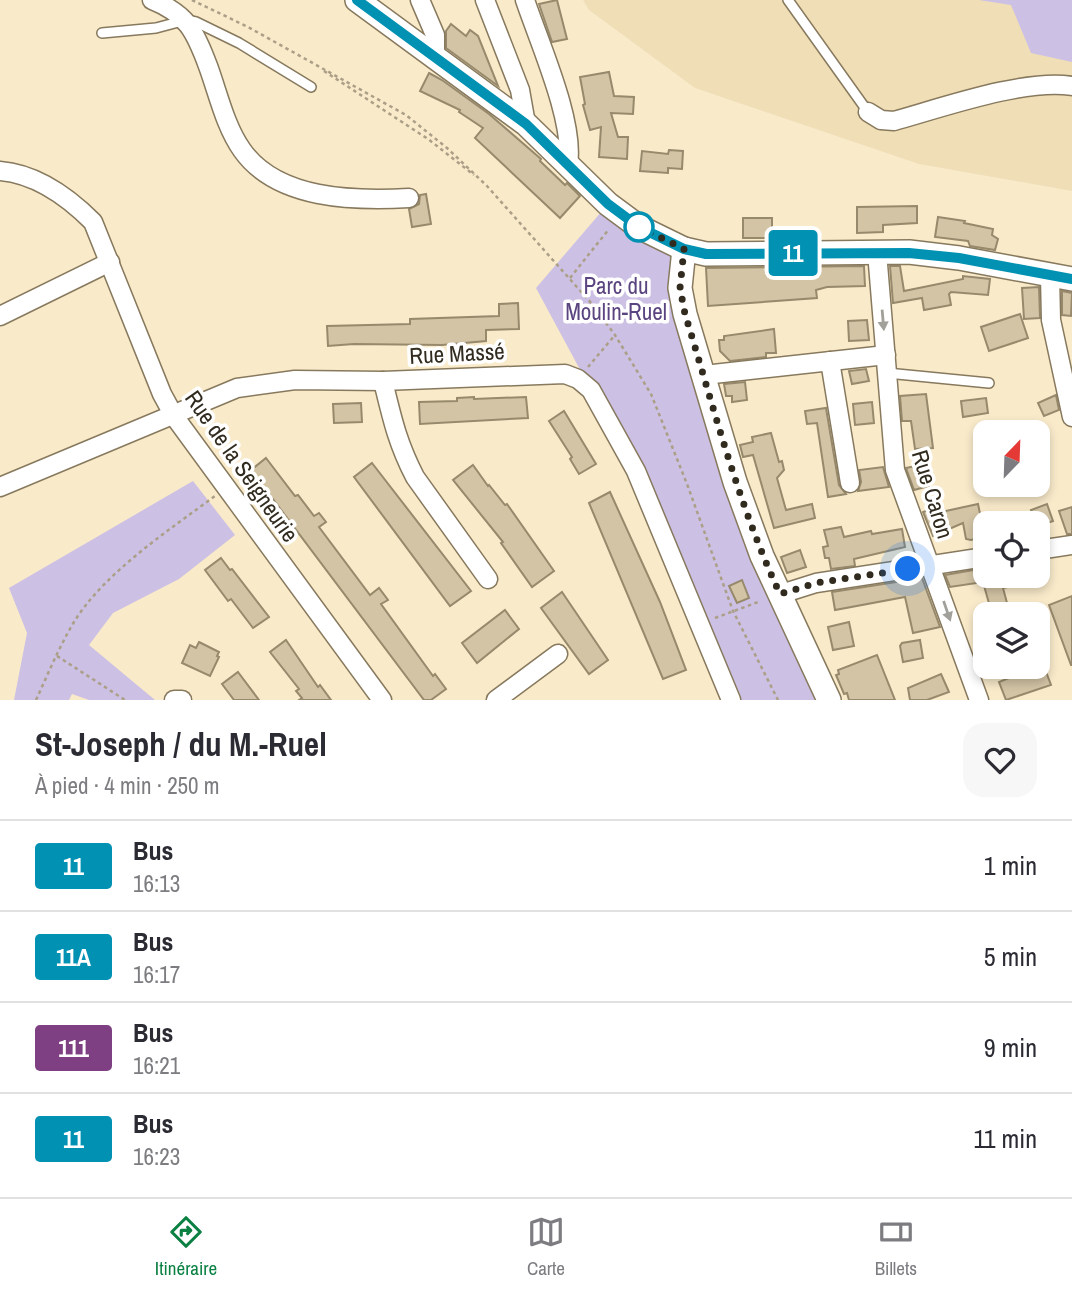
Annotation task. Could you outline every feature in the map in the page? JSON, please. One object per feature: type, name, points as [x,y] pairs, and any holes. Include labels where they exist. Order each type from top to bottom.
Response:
[{"type":"street","points":[[152,0],[177,12],[186,20],[200,47],[234,137],[254,165],[266,174],[304,190],[356,198],[409,198]]},
{"type":"street","points":[[357,0],[526,124],[639,227],[684,249],[706,254],[933,254],[1061,277],[1049,298],[1052,330],[1072,417]]},
{"type":"street","points":[[420,0],[435,35],[435,59]]},
{"type":"street","points":[[485,0],[520,90],[526,124]]},
{"type":"street","points":[[525,0],[567,123],[570,155],[568,164]]},
{"type":"street","points":[[868,112],[881,120],[894,121],[977,98],[1032,87],[1058,84],[1072,86]]},
{"type":"street","name":"Rue de la Seigneurie","points":[[0,171],[31,179],[74,203],[93,222],[162,394],[174,416],[382,700]]},
{"type":"street","points":[[684,249],[680,288],[685,314],[735,482],[762,556],[829,700]]},
{"type":"street","name":"Rue Caron","points":[[877,252],[895,470],[979,700]]},
{"type":"street","points":[[0,316],[110,262]]},
{"type":"street","points":[[704,375],[886,355]]},
{"type":"street","points":[[830,361],[850,482]]},
{"type":"street","name":"Rue Massé","points":[[0,487],[237,388],[296,380],[383,381],[549,373],[565,373],[578,379]]},
{"type":"street","points":[[578,379],[591,390],[636,471],[732,700]]},
{"type":"street","points":[[383,381],[396,438],[411,469],[488,579]]},
{"type":"street","points":[[1050,549],[1072,546]]},
{"type":"street","points":[[780,594],[816,583],[973,559]]},
{"type":"street","points":[[496,700],[558,654]]},
{"type":"street","points":[[174,700],[182,700]]},
{"type":"lane","points":[[788,0],[868,112]]},
{"type":"lane","points":[[102,33],[156,28],[186,20],[207,26],[312,86]]},
{"type":"lane","points":[[887,373],[989,383]]},
{"type":"path","points":[[192,0],[406,115],[447,148],[487,186],[570,278],[615,335],[651,394],[733,611],[778,700]]},
{"type":"path","points":[[308,60],[428,139],[487,186]]},
{"type":"path","points":[[570,278],[622,214]]},
{"type":"path","points":[[578,379],[615,335]]},
{"type":"path","points":[[36,700],[75,621],[97,592],[142,552],[225,489]]},
{"type":"path","points":[[699,624],[780,594]]},
{"type":"path","points":[[56,656],[125,700]]},
{"type":"shaded area","points":[[583,0],[1072,0],[1072,191],[919,164],[695,88],[589,10]]},
{"type":"green space","points":[[979,0],[1072,0],[1072,62],[1031,53],[1011,5]]},
{"type":"green space","name":"Parc du Moulin-Ruel","points":[[608,204],[684,249],[681,270],[724,439],[829,700],[731,700],[591,390],[536,288]]},
{"type":"green space","points":[[193,481],[235,535],[179,579],[113,613],[89,645],[155,700],[89,700],[72,694],[69,700],[14,700],[27,633],[9,588]]},
{"type":"building","points":[[557,0],[567,39],[552,42],[539,4]]},
{"type":"building","points":[[451,24],[466,36],[470,30],[478,36],[498,86],[446,48],[446,31]]},
{"type":"building","points":[[609,72],[614,96],[634,97],[633,114],[611,113],[618,137],[628,137],[627,159],[599,157],[601,127],[590,130],[583,105],[580,77]]},
{"type":"building","points":[[429,73],[489,114],[580,196],[560,218],[475,138],[483,128],[459,112],[460,110],[420,91]]},
{"type":"building","points":[[669,150],[683,151],[682,169],[668,168],[668,173],[640,171],[642,151],[668,154]]},
{"type":"building","points":[[426,194],[431,224],[412,227],[409,209],[419,204],[420,195]]},
{"type":"building","points":[[917,206],[917,223],[883,225],[883,232],[857,233],[857,207]]},
{"type":"building","points":[[938,217],[993,229],[992,235],[998,239],[995,250],[970,246],[968,241],[935,237]]},
{"type":"building","points":[[743,218],[772,218],[772,238],[743,238]]},
{"type":"building","points":[[864,266],[865,286],[827,287],[816,290],[817,298],[708,306],[706,268]]},
{"type":"building","points":[[890,266],[900,266],[904,291],[963,279],[963,276],[990,279],[988,295],[951,292],[951,305],[924,310],[922,298],[893,303]]},
{"type":"building","points":[[1039,287],[1040,318],[1024,319],[1022,288]]},
{"type":"building","points":[[1062,291],[1072,293],[1071,316],[1062,315]]},
{"type":"building","points":[[518,303],[519,329],[486,330],[486,341],[442,345],[328,346],[327,326],[410,324],[410,319],[499,316],[499,304]]},
{"type":"building","points":[[1020,314],[1028,338],[989,351],[981,327]]},
{"type":"building","points":[[867,320],[869,340],[849,341],[848,321]]},
{"type":"building","points":[[774,329],[776,353],[766,353],[766,357],[730,361],[720,351],[719,340],[724,340],[724,336]]},
{"type":"building","points":[[866,369],[869,381],[852,384],[849,371]]},
{"type":"building","points":[[745,382],[747,400],[732,402],[732,396],[726,396],[724,384]]},
{"type":"building","points":[[926,394],[933,448],[915,449],[911,421],[902,421],[900,396]]},
{"type":"building","points":[[1056,395],[1059,410],[1044,416],[1038,403]]},
{"type":"building","points":[[526,397],[528,418],[420,424],[419,402],[457,401],[457,398]]},
{"type":"building","points":[[986,398],[988,413],[963,417],[961,401]]},
{"type":"building","points":[[872,402],[874,423],[855,425],[853,404]]},
{"type":"building","points":[[361,403],[362,422],[334,423],[333,404]]},
{"type":"building","points":[[826,408],[839,485],[846,494],[828,497],[817,423],[807,424],[805,411]]},
{"type":"building","points":[[564,411],[596,464],[579,474],[570,459],[572,457],[549,421]]},
{"type":"building","points":[[771,433],[784,470],[777,478],[786,510],[812,504],[815,518],[774,528],[753,455],[743,457],[740,445],[753,442],[752,437]]},
{"type":"building","points":[[266,458],[295,496],[298,495],[314,516],[319,513],[326,522],[319,527],[370,595],[379,588],[388,600],[381,604],[433,676],[435,674],[446,689],[431,700],[424,700],[251,470]]},
{"type":"building","points":[[372,463],[471,591],[450,606],[354,477]]},
{"type":"building","points":[[925,464],[929,486],[914,490],[906,468]]},
{"type":"building","points":[[473,465],[488,486],[505,505],[507,504],[554,571],[532,587],[501,543],[503,542],[453,480]]},
{"type":"building","points":[[883,467],[889,487],[858,491],[861,482],[859,470]]},
{"type":"building","points":[[610,492],[660,602],[686,670],[663,679],[589,503]]},
{"type":"building","points":[[978,504],[979,511],[973,511],[973,540],[966,539],[963,523],[933,536],[923,512],[939,506],[941,512]]},
{"type":"building","points":[[1047,504],[1049,511],[1031,511]]},
{"type":"building","points":[[1072,507],[1072,534],[1067,534],[1059,511]]},
{"type":"building","points":[[841,527],[844,537],[871,531],[872,534],[902,529],[905,547],[854,559],[855,566],[831,569],[823,547],[828,546],[824,530]]},
{"type":"building","points":[[800,550],[806,567],[787,573],[781,557]]},
{"type":"building","points":[[221,558],[269,617],[253,628],[205,570]]},
{"type":"building","points":[[973,570],[973,584],[950,587],[945,575]]},
{"type":"building","points":[[922,578],[940,627],[913,633],[905,597],[835,610],[832,592]]},
{"type":"building","points":[[742,580],[749,598],[737,603],[729,586]]},
{"type":"building","points":[[985,588],[1003,588],[1007,602],[989,602]]},
{"type":"building","points":[[562,592],[608,660],[589,674],[541,608]]},
{"type":"building","points":[[1072,596],[1072,665],[1050,608],[1050,605]]},
{"type":"building","points":[[505,610],[519,629],[477,663],[462,643]]},
{"type":"building","points":[[849,622],[854,646],[833,650],[828,627]]},
{"type":"building","points":[[286,640],[318,687],[320,685],[331,700],[299,700],[302,698],[296,691],[299,689],[270,652]]},
{"type":"building","points":[[920,640],[923,658],[903,662],[900,646],[902,643]]},
{"type":"building","points":[[199,642],[219,652],[210,676],[182,663],[190,645],[196,648]]},
{"type":"building","points":[[877,655],[895,700],[849,700],[836,675],[839,674],[838,670]]},
{"type":"building","points":[[238,672],[259,700],[234,700],[222,684]]},
{"type":"building","points":[[941,674],[949,692],[927,700],[910,700],[908,688]]},
{"type":"building","points":[[1006,679],[1049,679],[1051,685],[1006,700],[999,682]]},
{"type":"bus line","name":"11","points":[[357,0],[526,124],[608,204],[639,227],[684,249],[706,254],[933,254],[1072,279]]},
{"type":"route","points":[[639,227],[684,249],[680,288],[685,314],[735,482],[762,556],[780,594],[816,583],[908,569]]}]
